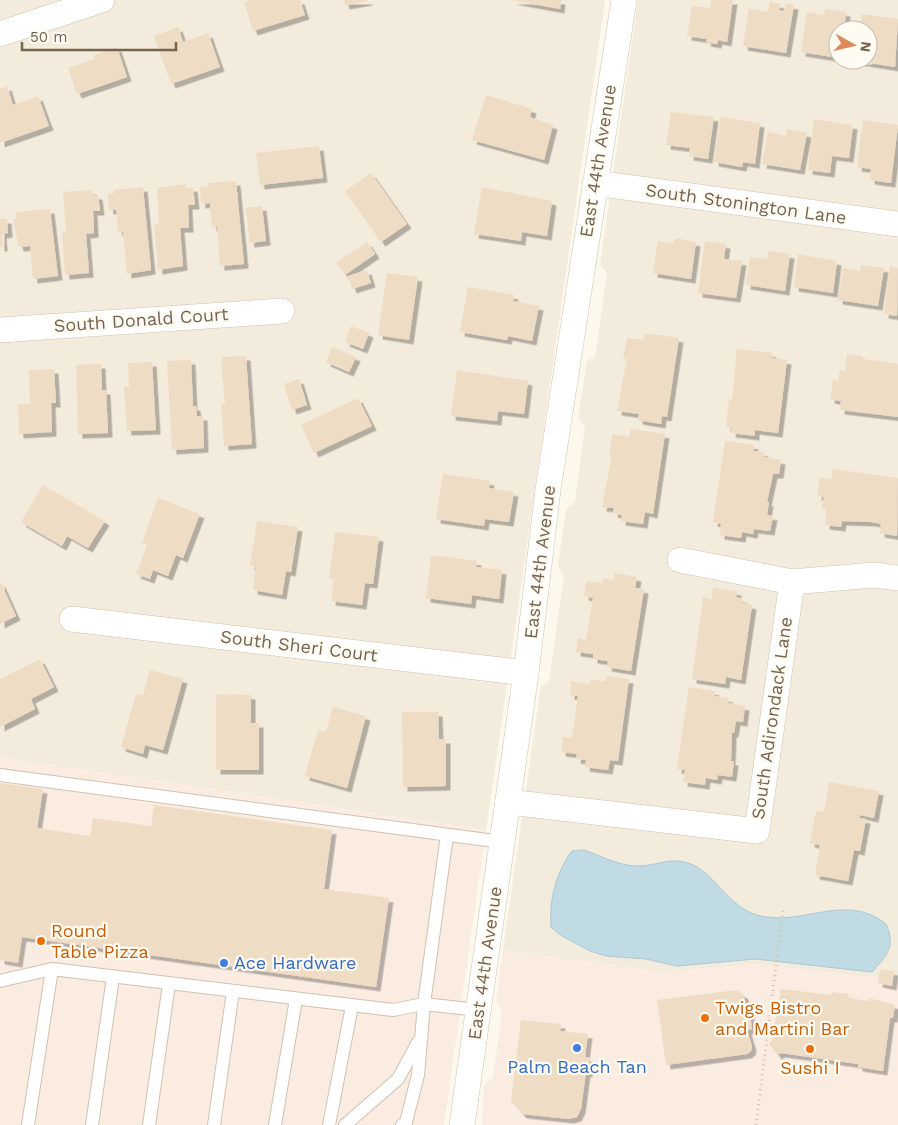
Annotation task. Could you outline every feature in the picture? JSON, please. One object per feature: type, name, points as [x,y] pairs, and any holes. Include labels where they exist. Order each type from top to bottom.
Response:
[{"type":"street","points":[[0,34],[102,0]]},
{"type":"street","name":"East 44th Avenue","points":[[462,1125],[526,673],[548,490],[594,183],[624,0]]},
{"type":"street","name":"South Stonington Lane","points":[[594,183],[898,224]]},
{"type":"street","name":"South Donald Court","points":[[0,330],[282,311]]},
{"type":"street","points":[[680,560],[792,582],[874,575],[898,578]]},
{"type":"street","name":"South Adirondack Lane","points":[[508,802],[757,830],[792,582]]},
{"type":"street","name":"South Sheri Court","points":[[72,619],[526,673]]},
{"type":"lane","points":[[0,775],[502,842]]},
{"type":"lane","points":[[402,1125],[406,1122],[413,1101],[418,1075],[424,1004],[447,835]]},
{"type":"lane","points":[[0,981],[25,977],[52,969],[393,1010],[424,1004],[478,1010]]},
{"type":"lane","points":[[28,1125],[52,969]]},
{"type":"lane","points":[[92,1125],[113,977]]},
{"type":"lane","points":[[149,1125],[169,984]]},
{"type":"lane","points":[[214,1125],[233,991]]},
{"type":"lane","points":[[275,1125],[296,999]]},
{"type":"lane","points":[[329,1125],[352,1006]]},
{"type":"lane","points":[[345,1125],[398,1079],[422,1034]]},
{"type":"path","points":[[756,1125],[783,910]]},
{"type":"shaded area","points":[[0,0],[605,0],[486,830],[0,757]]},
{"type":"shaded area","points":[[638,0],[898,0],[898,980],[755,964],[665,972],[503,950],[541,686],[549,682],[564,575],[558,566],[566,510],[575,502],[585,426],[578,419],[587,361],[594,357],[596,353],[607,273],[600,265]]},
{"type":"shaded area","points":[[0,757],[486,830],[444,1125],[0,1125]]},
{"type":"shaded area","points":[[503,950],[665,972],[755,964],[898,980],[898,1125],[482,1125],[484,1085],[493,1078],[502,1011],[496,1001]]},
{"type":"water","points":[[584,850],[617,863],[631,866],[645,866],[677,861],[691,864],[708,875],[738,905],[757,915],[773,918],[839,910],[855,910],[870,915],[886,924],[890,945],[882,961],[872,972],[755,959],[677,966],[646,959],[606,956],[590,951],[560,935],[551,927],[551,907],[558,877],[572,851]]},
{"type":"building","points":[[251,0],[300,0],[305,15],[253,31],[244,2]]},
{"type":"building","points":[[344,0],[368,0],[368,1],[345,5]]},
{"type":"building","points":[[511,0],[561,0],[560,9]]},
{"type":"building","points":[[711,0],[733,0],[727,42],[718,40],[717,44],[706,42],[707,39],[687,36],[692,6],[710,8]]},
{"type":"building","points":[[770,2],[780,4],[779,10],[784,11],[786,4],[794,5],[786,53],[743,46],[749,9],[768,12]]},
{"type":"building","points":[[825,9],[846,12],[845,20],[828,20],[828,56],[801,52],[807,12],[824,15]]},
{"type":"building","points":[[862,14],[898,19],[895,67],[878,64],[878,20],[861,20]]},
{"type":"building","points":[[178,27],[183,42],[208,33],[220,67],[171,84],[154,36]]},
{"type":"building","points":[[117,47],[127,77],[77,94],[68,68],[95,59],[94,55]]},
{"type":"building","points":[[7,86],[13,105],[38,96],[49,126],[0,143],[0,89]]},
{"type":"building","points":[[486,95],[532,109],[530,117],[553,125],[544,160],[472,140]]},
{"type":"building","points":[[671,112],[714,117],[708,159],[689,156],[690,148],[666,145]]},
{"type":"building","points":[[721,117],[760,123],[755,164],[743,162],[742,167],[714,162]]},
{"type":"building","points":[[814,119],[853,125],[849,158],[832,156],[830,173],[808,170]]},
{"type":"building","points":[[863,120],[898,125],[891,183],[870,180],[871,169],[857,167]]},
{"type":"building","points":[[787,129],[807,133],[800,170],[762,164],[768,132],[786,136]]},
{"type":"building","points":[[319,146],[323,178],[260,185],[256,153]]},
{"type":"building","points":[[371,173],[407,224],[381,242],[345,191]]},
{"type":"building","points":[[236,181],[244,264],[220,266],[217,226],[212,227],[210,203],[201,204],[200,187],[208,186],[208,183]]},
{"type":"building","points":[[186,184],[186,188],[193,187],[195,205],[188,205],[189,228],[180,228],[183,266],[158,270],[154,224],[159,223],[157,188]]},
{"type":"building","points":[[143,187],[151,270],[127,274],[123,232],[118,232],[116,210],[109,210],[108,194],[114,193],[114,190]]},
{"type":"building","points":[[482,187],[552,201],[547,236],[522,232],[521,241],[474,234]]},
{"type":"building","points":[[92,190],[92,195],[98,195],[100,211],[93,211],[94,233],[86,234],[89,273],[65,275],[62,233],[66,233],[63,192]]},
{"type":"building","points":[[262,206],[266,241],[250,243],[246,208]]},
{"type":"building","points":[[50,209],[58,276],[33,279],[30,246],[19,247],[13,220],[17,219],[16,212]]},
{"type":"building","points":[[0,219],[7,219],[8,233],[2,234],[3,247],[0,247]]},
{"type":"building","points":[[675,238],[696,242],[691,279],[653,273],[658,241],[674,244]]},
{"type":"building","points":[[705,241],[726,244],[724,259],[742,261],[736,298],[698,293]]},
{"type":"building","points":[[367,242],[375,254],[345,275],[336,263]]},
{"type":"building","points":[[768,251],[790,254],[785,291],[746,285],[750,257],[767,259]]},
{"type":"building","points":[[798,254],[837,261],[833,293],[794,287]]},
{"type":"building","points":[[861,265],[884,268],[878,306],[838,300],[843,268],[860,271]]},
{"type":"building","points":[[890,266],[898,268],[897,316],[884,314]]},
{"type":"building","points":[[367,270],[371,283],[352,289],[348,276]]},
{"type":"building","points":[[387,273],[418,277],[409,340],[378,335]]},
{"type":"building","points":[[468,287],[514,295],[513,301],[539,306],[532,341],[508,336],[507,340],[460,332]]},
{"type":"building","points":[[351,326],[369,333],[363,349],[345,342]]},
{"type":"building","points":[[645,333],[679,338],[667,417],[662,416],[661,424],[638,420],[639,414],[617,411],[627,359],[623,359],[627,338],[644,340]]},
{"type":"building","points":[[332,347],[356,357],[349,372],[326,362]]},
{"type":"building","points":[[737,349],[772,353],[771,358],[787,360],[778,433],[755,430],[755,436],[731,433],[732,427],[726,427],[729,399],[732,400]]},
{"type":"building","points":[[847,354],[863,356],[863,359],[898,364],[898,417],[840,410],[841,401],[830,399],[833,380],[838,381],[840,370],[845,371]]},
{"type":"building","points":[[246,356],[252,444],[224,446],[221,404],[225,404],[221,357]]},
{"type":"building","points":[[191,360],[193,406],[196,406],[197,416],[203,416],[204,448],[172,450],[167,361]]},
{"type":"building","points":[[152,362],[156,430],[127,431],[124,387],[129,387],[128,363]]},
{"type":"building","points":[[101,364],[102,390],[106,390],[108,433],[78,434],[76,365]]},
{"type":"building","points":[[54,369],[56,403],[51,403],[52,432],[19,434],[18,404],[30,404],[29,370]]},
{"type":"building","points":[[457,370],[528,381],[524,414],[498,411],[497,421],[451,416]]},
{"type":"building","points":[[299,379],[307,405],[292,410],[284,384]]},
{"type":"building","points":[[358,398],[372,426],[314,453],[301,425]]},
{"type":"building","points":[[631,429],[665,434],[653,514],[645,512],[643,524],[621,521],[622,515],[613,513],[614,508],[602,507],[612,455],[609,455],[613,434],[629,437]]},
{"type":"building","points":[[725,441],[754,445],[753,451],[764,452],[763,457],[781,460],[779,474],[773,474],[767,502],[769,502],[767,515],[773,516],[770,531],[754,529],[753,534],[742,532],[741,538],[720,535],[721,524],[713,522]]},
{"type":"building","points":[[833,469],[898,478],[897,536],[880,533],[881,524],[871,522],[842,521],[841,527],[825,525],[827,510],[822,509],[824,497],[817,496],[820,477],[832,479]]},
{"type":"building","points":[[443,474],[490,481],[489,488],[514,492],[509,522],[485,519],[484,526],[436,519]]},
{"type":"building","points":[[43,485],[105,521],[88,548],[67,536],[62,546],[21,522]]},
{"type":"building","points":[[158,498],[200,514],[183,558],[176,555],[168,576],[153,570],[150,579],[136,574],[147,545],[142,543]]},
{"type":"building","points":[[257,521],[298,527],[291,572],[286,571],[282,595],[253,590],[256,566],[250,566]]},
{"type":"building","points":[[335,532],[379,537],[373,584],[365,583],[362,605],[331,601],[334,579],[329,578]]},
{"type":"building","points":[[431,555],[477,561],[476,567],[502,570],[499,599],[472,595],[471,604],[426,598]]},
{"type":"building","points":[[614,573],[637,577],[635,588],[644,589],[631,671],[607,667],[608,661],[593,659],[593,654],[576,652],[578,638],[586,640],[593,598],[584,596],[586,581],[602,583],[603,578],[613,580]]},
{"type":"building","points":[[0,581],[16,616],[0,624]]},
{"type":"building","points":[[713,588],[737,591],[736,597],[743,599],[742,603],[752,605],[741,680],[726,677],[725,684],[692,679],[703,597],[712,599]]},
{"type":"building","points":[[40,659],[54,687],[31,699],[35,709],[0,727],[0,679]]},
{"type":"building","points":[[150,670],[183,679],[163,750],[145,745],[143,754],[121,747],[136,694],[143,696]]},
{"type":"building","points":[[606,676],[629,679],[618,761],[610,760],[608,770],[585,767],[586,760],[576,759],[577,754],[561,752],[563,737],[572,738],[578,696],[570,695],[571,681],[589,684],[590,679],[605,682]]},
{"type":"building","points":[[689,687],[715,691],[714,696],[729,698],[728,703],[745,706],[743,722],[736,721],[734,733],[732,733],[731,761],[734,761],[732,777],[718,775],[717,780],[706,778],[705,785],[683,782],[685,770],[677,769]]},
{"type":"building","points":[[216,694],[251,695],[251,723],[259,723],[259,770],[216,770]]},
{"type":"building","points":[[333,707],[366,716],[347,788],[305,776],[318,730],[326,732]]},
{"type":"building","points":[[402,712],[438,712],[439,739],[446,739],[446,786],[403,787]]},
{"type":"building","points":[[829,782],[879,791],[874,818],[860,815],[859,818],[866,819],[860,851],[854,850],[848,881],[815,875],[820,845],[810,843],[816,811],[824,812]]},
{"type":"building","points":[[0,783],[43,789],[37,828],[90,836],[93,818],[151,826],[154,805],[332,830],[324,889],[389,898],[376,987],[22,937],[18,963],[0,960]]},
{"type":"building","points":[[880,969],[894,971],[892,986],[878,983]]},
{"type":"building","points":[[781,989],[832,995],[832,992],[849,994],[848,998],[869,1001],[869,998],[895,1005],[893,1018],[890,1018],[883,1071],[858,1067],[858,1064],[781,1053],[777,1055],[769,1043],[772,1041]]},
{"type":"building","name":"Twigs Bistro and Martini Bar","points":[[737,990],[744,995],[745,1008],[749,1007],[752,1029],[747,1030],[752,1046],[751,1051],[747,1054],[666,1065],[657,1000]]},
{"type":"building","points":[[521,1020],[561,1024],[560,1031],[588,1034],[585,1057],[590,1058],[588,1073],[586,1072],[581,1109],[577,1117],[569,1119],[522,1114],[511,1101]]},
{"type":"place","name":"Round Table Pizza","points":[[41,941]]},
{"type":"place","name":"Ace Hardware","points":[[224,963]]},
{"type":"place","name":"Twigs Bistro and Martini Bar","points":[[705,1018]]},
{"type":"place","name":"Palm Beach Tan","points":[[577,1048]]},
{"type":"place","name":"Sushi I","points":[[810,1049]]}]
